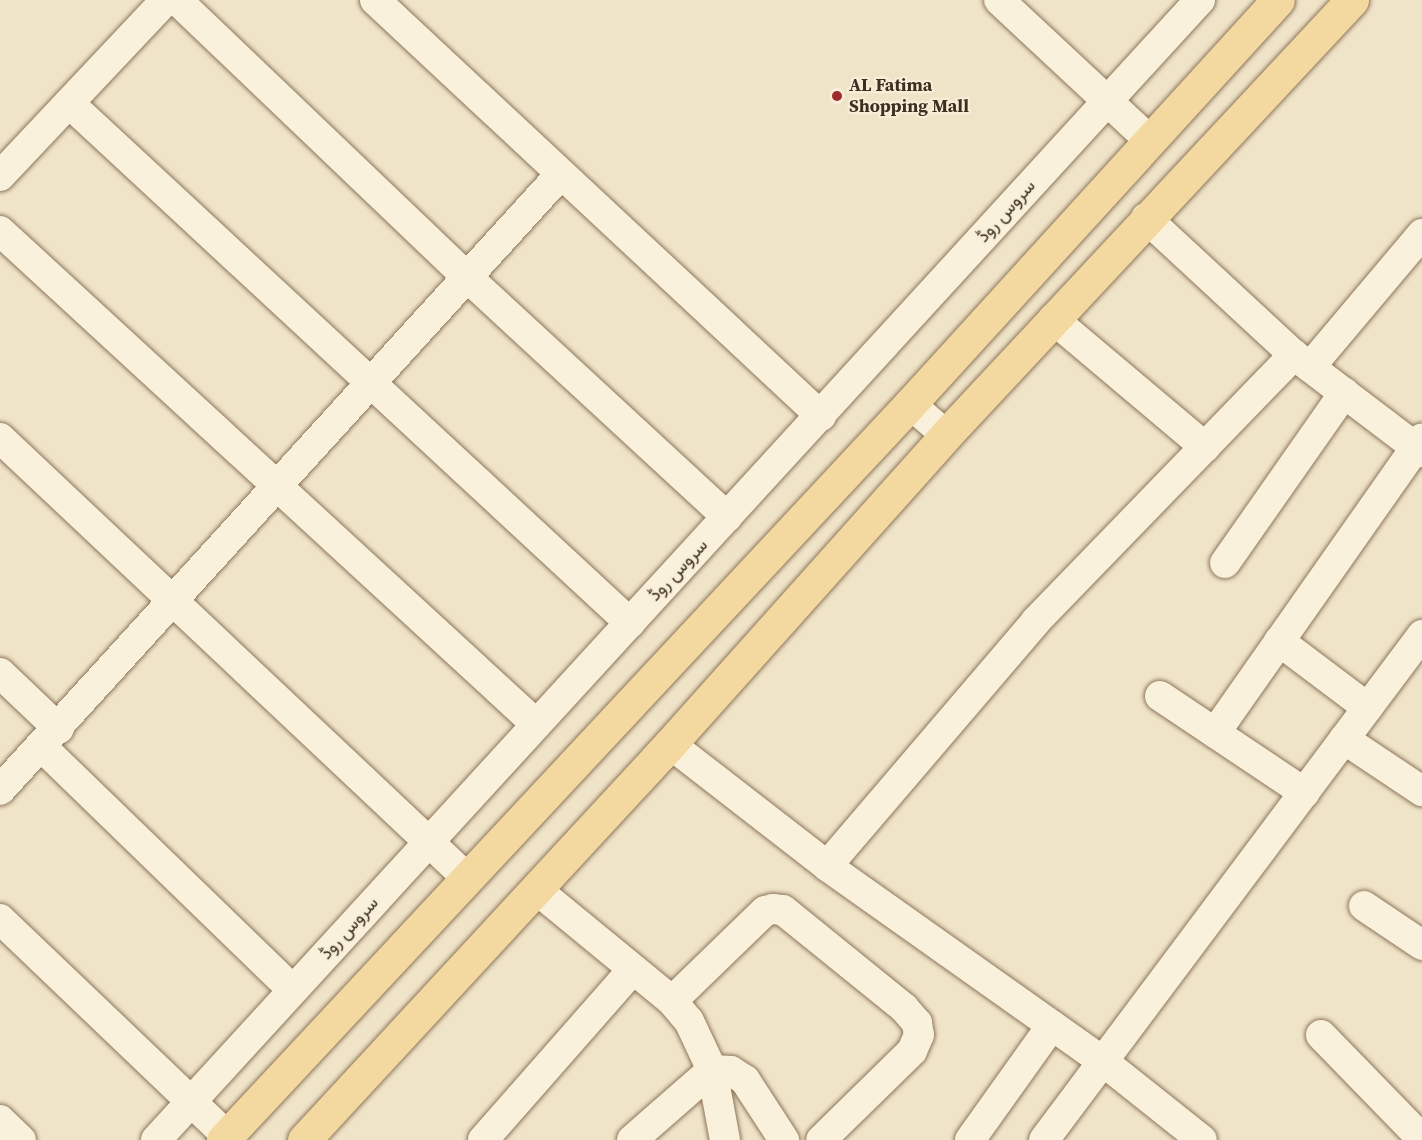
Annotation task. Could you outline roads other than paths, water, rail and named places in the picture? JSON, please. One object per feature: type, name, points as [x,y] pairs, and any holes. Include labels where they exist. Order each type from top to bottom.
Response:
[{"type":"main road","points":[[225,1138],[466,877],[910,404],[1278,0]]},
{"type":"main road","points":[[304,1140],[670,744],[945,435],[1352,0]]},
{"type":"street","points":[[0,176],[166,0]]},
{"type":"street","points":[[177,0],[467,277],[727,517]]},
{"type":"street","points":[[375,0],[821,416]]},
{"type":"street","points":[[999,0],[1149,140]]},
{"type":"street","name":"سروس روڈ","points":[[156,1140],[1200,0]]},
{"type":"street","points":[[69,103],[630,623]]},
{"type":"street","points":[[0,790],[51,738],[561,174]]},
{"type":"street","points":[[1146,218],[1302,361],[1420,446],[1215,733]]},
{"type":"street","points":[[0,231],[536,724]]},
{"type":"street","points":[[827,866],[1036,621],[1205,447],[1302,361],[1422,234]]},
{"type":"street","points":[[1053,319],[1205,447]]},
{"type":"street","points":[[1225,563],[1344,393]]},
{"type":"street","points":[[910,404],[945,435]]},
{"type":"street","points":[[0,438],[466,877]]},
{"type":"street","points":[[1044,1140],[1422,635]]},
{"type":"street","points":[[1279,641],[1368,708]]},
{"type":"street","points":[[0,673],[51,738],[293,990]]},
{"type":"street","points":[[1160,696],[1305,793]]},
{"type":"street","points":[[1344,739],[1422,791]]},
{"type":"street","points":[[670,744],[827,866],[1104,1062],[1202,1140]]},
{"type":"street","points":[[537,890],[672,1001],[689,1021],[712,1070],[725,1140]]},
{"type":"street","points":[[1364,906],[1422,945]]},
{"type":"street","points":[[672,1001],[765,911],[773,909],[783,910],[904,1008],[917,1023],[919,1035],[912,1051],[821,1140]]},
{"type":"street","points":[[0,919],[225,1138]]},
{"type":"street","points":[[483,1140],[633,969]]},
{"type":"street","points":[[970,1140],[1052,1025]]},
{"type":"street","points":[[1320,1035],[1422,1139]]},
{"type":"street","points":[[632,1140],[712,1070],[731,1071],[745,1080],[784,1140]]},
{"type":"street","points":[[0,1120],[21,1140]]},
{"type":"place","name":"AL Fatima Shopping Mall","points":[[837,96]]}]
